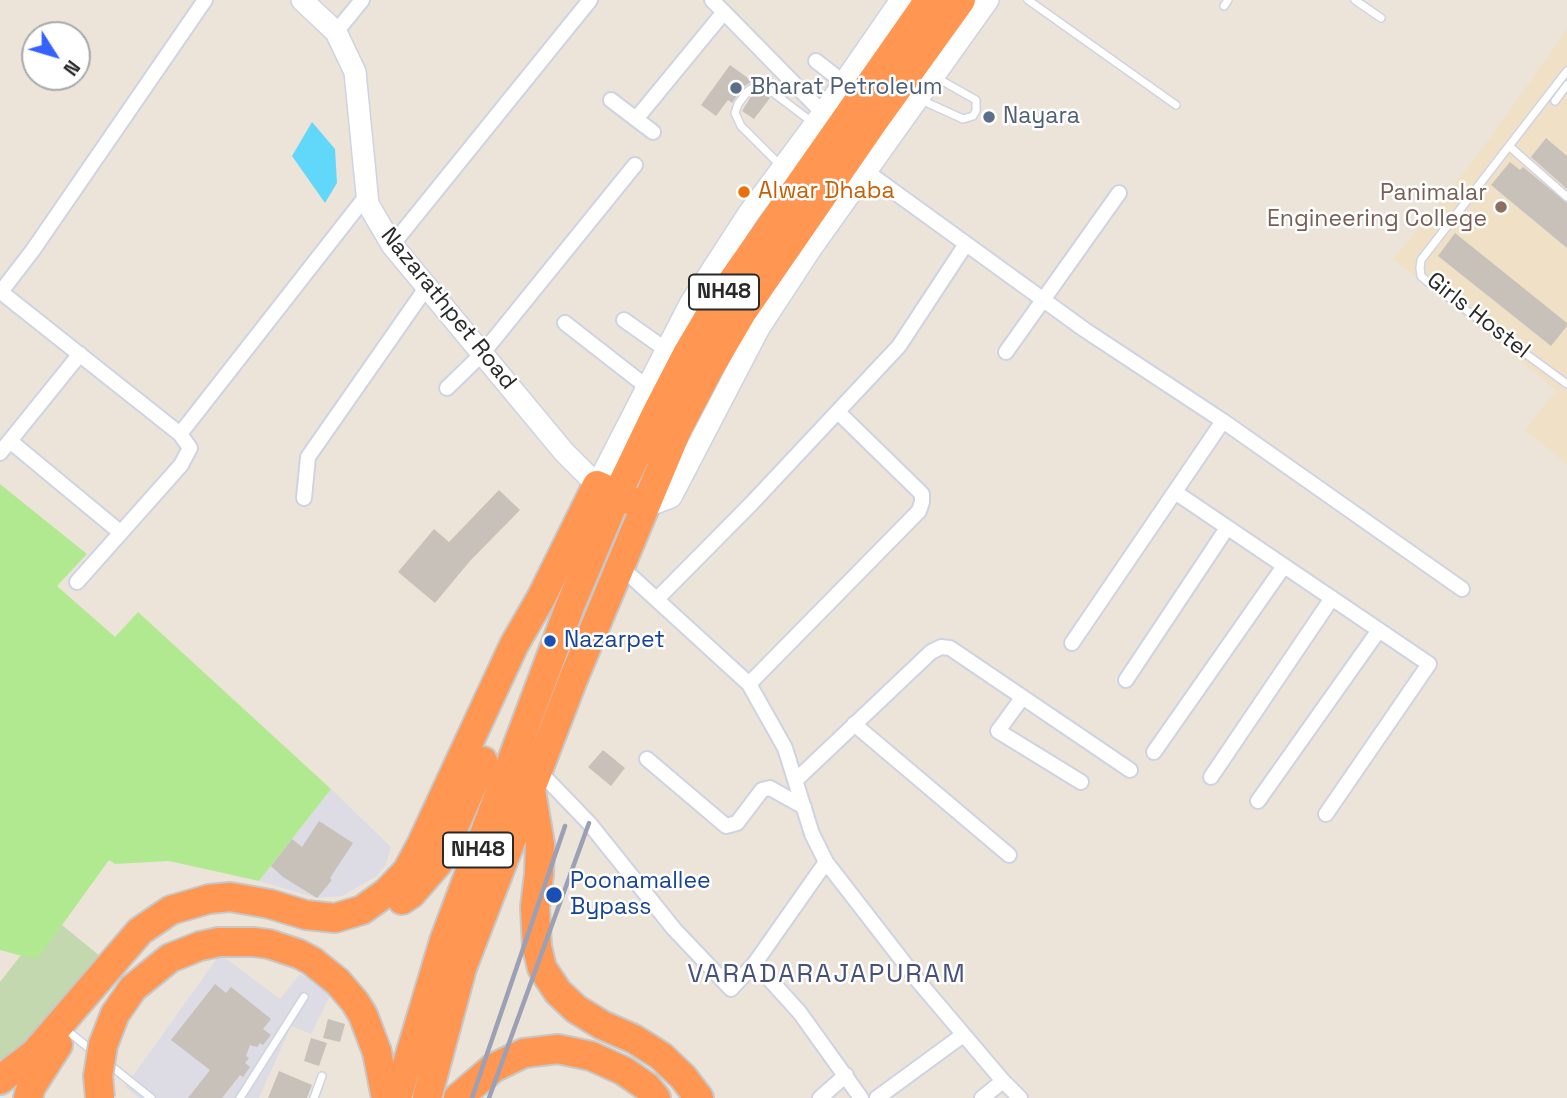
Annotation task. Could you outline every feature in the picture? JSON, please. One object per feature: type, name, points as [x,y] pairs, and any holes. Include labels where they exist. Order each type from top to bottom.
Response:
[{"type":"highway","name":"NH48","points":[[397,1098],[444,941],[570,606],[607,490],[719,300],[782,183],[929,0]]},
{"type":"highway","name":"NH48","points":[[427,1098],[462,968],[534,779],[678,428],[743,311],[922,80],[961,0]]},
{"type":"highway","points":[[28,1098],[31,1087],[64,1028],[140,931],[171,910],[209,899],[230,898],[270,904],[306,915],[335,918],[362,910],[387,892],[407,871],[514,645],[607,490],[645,507]]},
{"type":"highway","points":[[0,1080],[64,1028],[156,930],[186,914],[221,908],[258,916],[290,927],[343,928],[379,916],[411,894],[438,863],[524,667],[544,674]]},
{"type":"highway","points":[[534,779],[540,844],[535,907],[537,947],[542,968],[558,992],[576,1009],[661,1056],[683,1077],[699,1098]]},
{"type":"highway","points":[[520,819],[524,868],[517,921],[520,948],[531,978],[551,1004],[572,1022],[625,1048],[653,1069],[680,1098]]},
{"type":"highway","points":[[100,1098],[98,1076],[103,1045],[115,1014],[133,988],[170,958],[219,942],[269,944],[312,961],[338,982],[363,1015],[377,1052],[386,1098]]},
{"type":"highway","points":[[458,1098],[493,1068],[524,1053],[558,1049],[592,1056],[624,1071],[647,1087],[656,1098]]},
{"type":"street","points":[[77,582],[181,465],[190,448],[180,434],[1,293],[205,0]]},
{"type":"street","name":"Nazarathpet Road","points":[[302,0],[336,32],[355,72],[368,204],[392,245],[564,452],[607,490]]},
{"type":"street","points":[[336,32],[362,0]]},
{"type":"street","points":[[392,245],[590,0]]},
{"type":"street","points":[[712,0],[819,119]]},
{"type":"street","points":[[607,490],[647,387],[690,304],[749,213],[782,183],[843,82],[901,0]]},
{"type":"street","points":[[645,507],[671,497],[759,328],[810,250],[867,172],[922,80],[988,0]]},
{"type":"street","points":[[636,119],[724,12]]},
{"type":"street","points":[[816,61],[843,82]]},
{"type":"street","points":[[611,100],[653,132]]},
{"type":"street","points":[[447,388],[482,354],[635,165]]},
{"type":"street","points":[[867,172],[1084,330],[1223,421],[1462,589]]},
{"type":"street","points":[[1006,352],[1119,192]]},
{"type":"street","points":[[180,434],[367,195]]},
{"type":"street","points":[[657,599],[899,346],[966,244]]},
{"type":"street","points":[[304,498],[308,457],[426,288]]},
{"type":"street","points":[[624,320],[665,349]]},
{"type":"street","points":[[565,323],[647,387]]},
{"type":"street","points":[[0,453],[80,354]]},
{"type":"street","points":[[749,684],[919,511],[922,494],[838,412]]},
{"type":"street","points":[[1072,643],[1223,421]]},
{"type":"street","points":[[10,441],[121,533]]},
{"type":"street","points":[[1175,492],[1429,664],[1326,814]]},
{"type":"street","points":[[1126,680],[1227,527]]},
{"type":"street","points":[[1154,752],[1284,566]]},
{"type":"street","points":[[621,567],[749,684],[785,748],[812,834],[825,862],[963,1035],[1020,1098]]},
{"type":"street","points":[[1211,777],[1332,598]]},
{"type":"street","points":[[1258,801],[1380,631]]},
{"type":"street","points":[[796,780],[932,652],[941,647],[950,648],[1130,769]]},
{"type":"street","points":[[1022,698],[998,731],[1081,782]]},
{"type":"street","points":[[854,724],[1009,855]]},
{"type":"street","points":[[647,760],[726,826],[737,823],[762,790],[770,788],[804,807]]},
{"type":"street","points":[[534,779],[589,823],[674,929],[729,987],[735,988],[755,963],[825,862]]},
{"type":"street","points":[[755,963],[800,1013],[861,1098]]},
{"type":"street","points":[[877,1098],[963,1035]]},
{"type":"street","points":[[820,1098],[846,1075]]},
{"type":"street","points":[[982,1098],[1003,1081]]},
{"type":"lane","points":[[1028,0],[1176,105]]},
{"type":"lane","points":[[1355,0],[1381,18]]},
{"type":"lane","name":"Girls Hostel","points":[[1567,71],[1421,260],[1422,276],[1567,384]]},
{"type":"lane","points":[[922,80],[971,95],[976,100],[976,111],[968,119],[963,119],[922,80]]},
{"type":"lane","points":[[782,183],[741,126],[736,113],[738,104],[748,91],[763,85],[819,119]]},
{"type":"lane","points":[[1555,101],[1567,85]]},
{"type":"lane","points":[[1509,146],[1567,197]]},
{"type":"lane","points":[[240,1098],[304,997]]},
{"type":"lane","points":[[64,1028],[151,1098]]},
{"type":"lane","points":[[314,1098],[322,1076]]},
{"type":"shaded area","name":"Panimalar Engineering College","points":[[1567,29],[1567,465],[1525,430],[1556,390],[1393,259],[1478,154]]},
{"type":"shaded area","points":[[331,789],[391,847],[386,864],[377,876],[342,896],[317,898],[259,881]]},
{"type":"shaded area","points":[[220,954],[280,999],[300,974],[332,992],[311,1034],[291,1026],[259,1098],[139,1098],[125,1087]]},
{"type":"green space","points":[[0,484],[87,554],[57,586],[115,637],[138,612],[331,789],[259,881],[169,861],[115,864],[109,860],[37,960],[0,950]]},
{"type":"green space","points":[[62,925],[106,961],[0,1074],[0,982],[21,955],[37,959]]},
{"type":"water","points":[[312,122],[335,149],[337,183],[325,203],[292,156]]},
{"type":"building","points":[[730,65],[752,81],[743,87],[732,103],[728,100],[716,116],[701,105]]},
{"type":"building","points":[[761,91],[770,98],[754,119],[742,111],[752,95]]},
{"type":"building","points":[[1546,138],[1567,156],[1567,189],[1531,157]]},
{"type":"building","points":[[1510,162],[1520,170],[1523,167],[1567,203],[1567,248],[1491,185]]},
{"type":"building","points":[[1455,233],[1567,323],[1551,346],[1438,256]]},
{"type":"building","points":[[499,490],[520,510],[470,561],[435,603],[398,572],[434,529],[449,542]]},
{"type":"building","points":[[603,750],[625,768],[611,786],[588,767]]},
{"type":"building","points":[[319,821],[353,843],[330,878],[332,880],[317,898],[283,877],[271,866],[292,839],[302,847]]},
{"type":"building","points":[[215,984],[226,993],[231,987],[271,1019],[263,1029],[271,1035],[263,1045],[250,1045],[246,1056],[249,1058],[245,1063],[250,1067],[222,1098],[188,1098],[210,1070],[171,1040]]},
{"type":"building","points":[[328,1019],[345,1024],[340,1042],[323,1038]]},
{"type":"building","points":[[311,1038],[327,1043],[319,1066],[304,1061]]},
{"type":"building","points":[[279,1071],[312,1085],[307,1098],[268,1098]]},
{"type":"railway","points":[[489,1098],[589,823]]},
{"type":"railway","points":[[472,1098],[565,826]]},
{"type":"place","name":"Bharat Petroleum","points":[[736,88]]},
{"type":"place","name":"Nayara","points":[[989,117]]},
{"type":"place","name":"Alwar Dhaba","points":[[744,192]]},
{"type":"place","name":"Panimalar Engineering College","points":[[1501,207]]},
{"type":"place","name":"Nazarpet","points":[[550,641]]},
{"type":"place","name":"Poonamallee Bypass","points":[[554,895]]},
{"type":"district","name":"VARADARAJAPURAM","points":[[827,975]]}]
